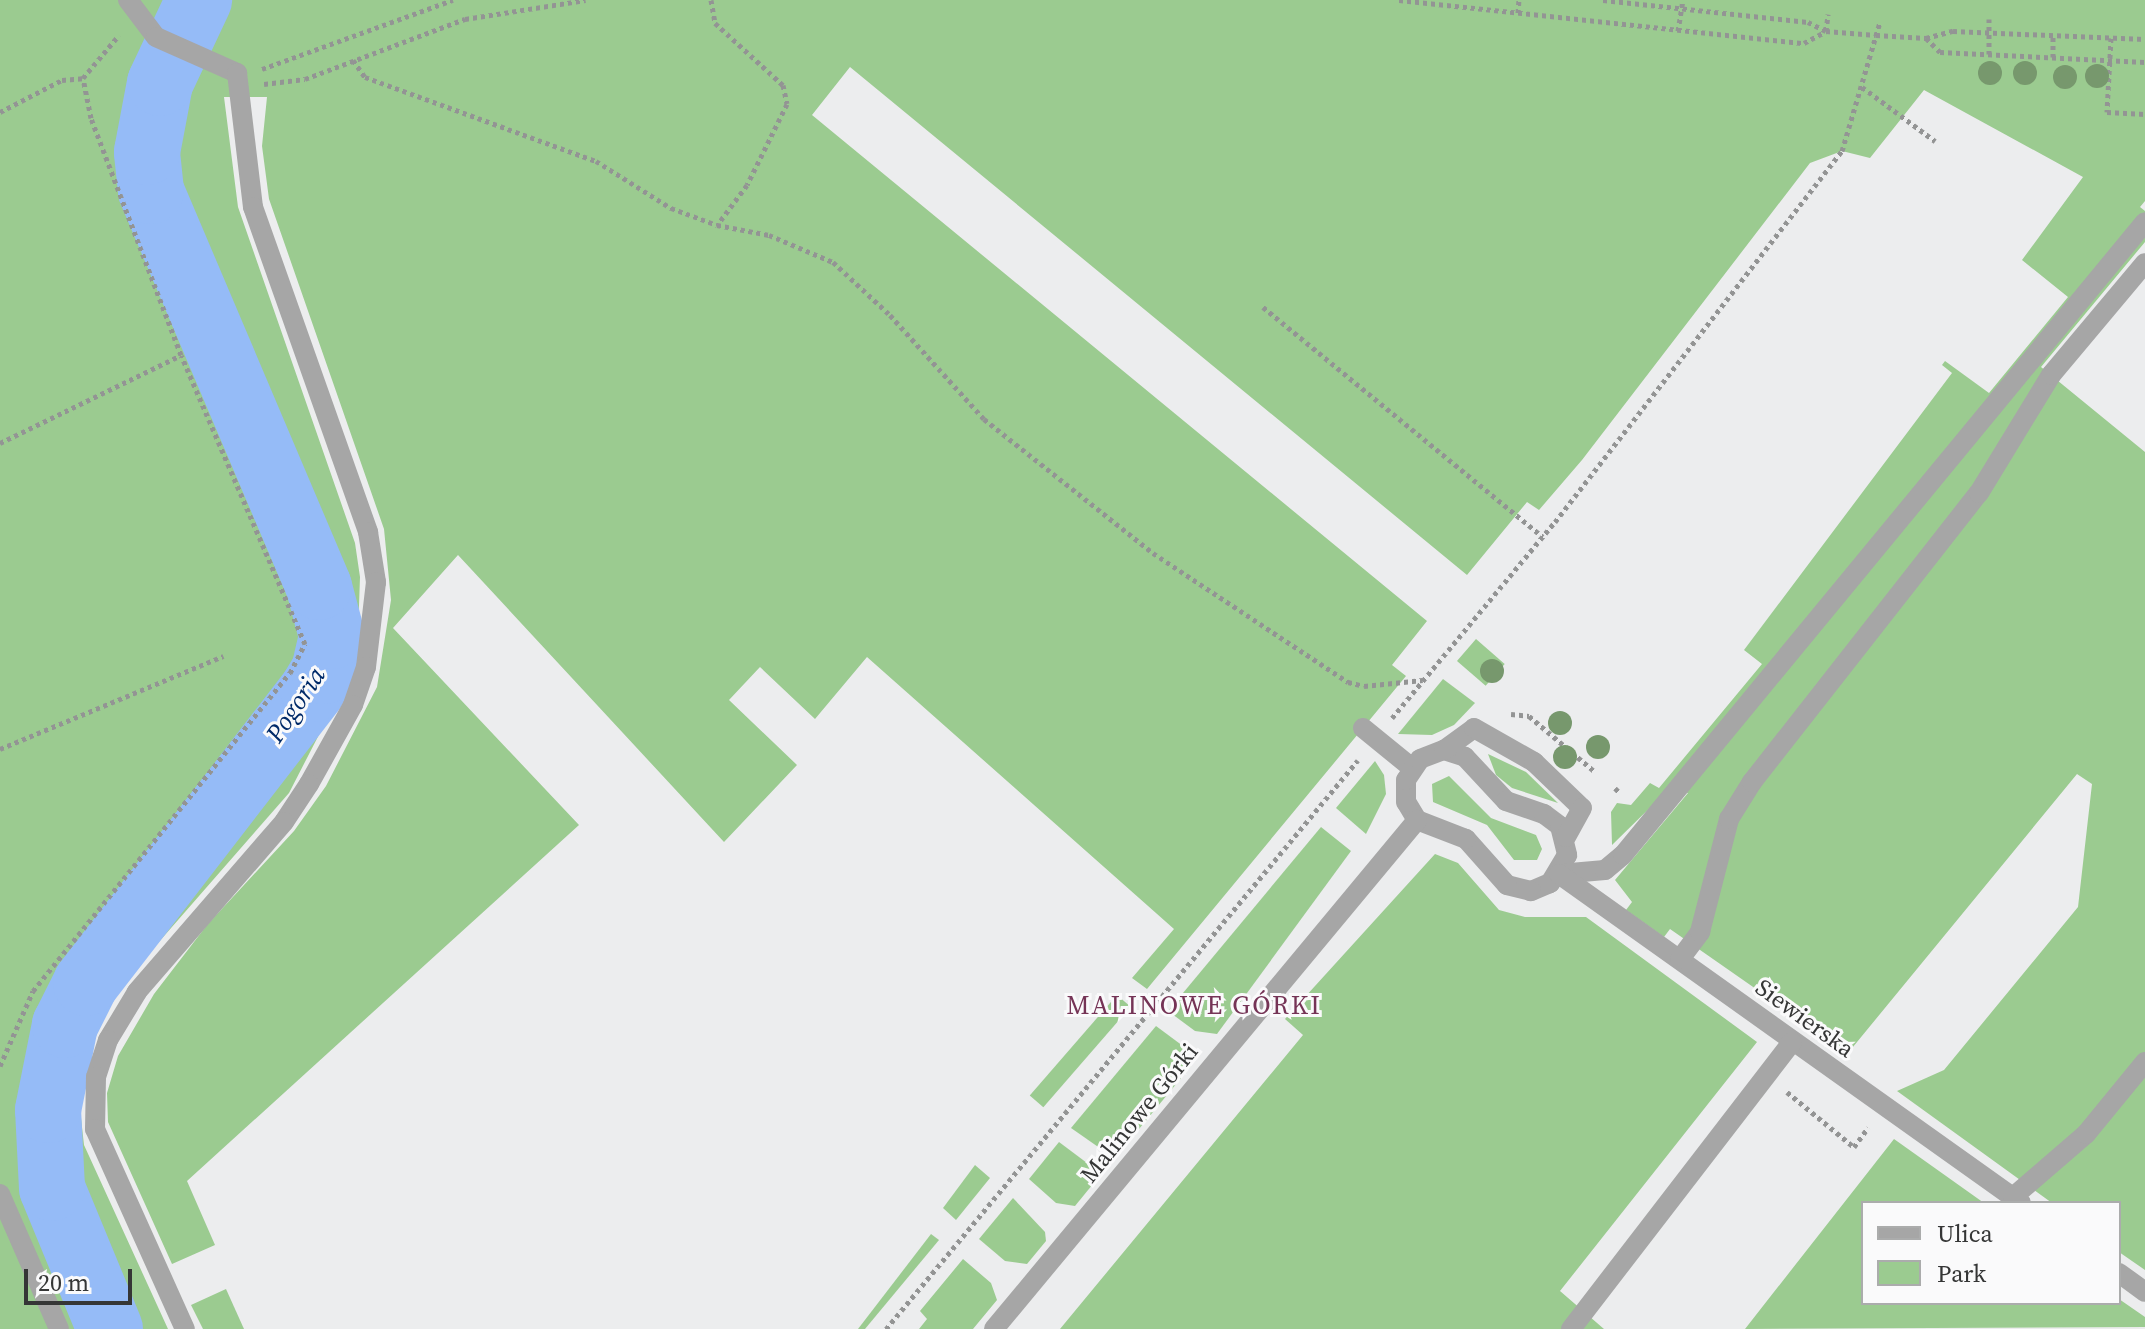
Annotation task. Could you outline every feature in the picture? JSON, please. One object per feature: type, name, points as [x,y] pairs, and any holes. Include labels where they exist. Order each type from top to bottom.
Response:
[{"type":"street","points":[[132,9],[156,37],[237,73],[253,207],[368,532],[375,612],[366,667],[353,705],[298,803],[156,967],[102,1055],[92,1098],[95,1129],[185,1329]]},
{"type":"street","points":[[1559,874],[1605,870],[1651,824],[2145,222]]},
{"type":"street","points":[[1680,959],[1700,932],[1729,819],[1752,782],[1970,505],[2051,375],[2145,263]]},
{"type":"street","points":[[1474,728],[1534,762],[1582,808],[1566,837],[1567,855],[1559,874],[1542,888],[1518,890],[1498,878],[1466,839],[1417,820],[1405,790],[1412,768],[1474,728]]},
{"type":"street","points":[[1370,733],[1412,768]]},
{"type":"street","points":[[1444,750],[1465,757],[1506,801],[1553,819],[1566,837]]},
{"type":"street","name":"Malinowe Górki","points":[[994,1329],[1417,820]]},
{"type":"street","name":"Siewierska","points":[[1559,874],[2017,1200]]},
{"type":"street","points":[[1571,1329],[1792,1042]]},
{"type":"street","points":[[2017,1200],[2086,1134],[2145,1062]]},
{"type":"street","points":[[0,1194],[59,1329]]},
{"type":"street","points":[[2121,1274],[2145,1292]]},
{"type":"path","points":[[237,73],[283,63],[453,0]]},
{"type":"path","points":[[237,73],[284,85],[465,19],[586,0]]},
{"type":"path","points":[[711,0],[715,23],[775,76],[787,104],[747,185],[717,225]]},
{"type":"path","points":[[1399,0],[1804,43],[1826,31]]},
{"type":"path","points":[[1518,13],[1519,0]]},
{"type":"path","points":[[1603,0],[1808,22],[1826,31],[1876,35],[1926,38],[1946,31],[2145,39]]},
{"type":"path","points":[[1678,31],[1683,0]]},
{"type":"path","points":[[0,1066],[33,991],[290,673],[305,644],[181,355],[91,118],[83,78],[132,9]]},
{"type":"path","points":[[1826,31],[1828,14]]},
{"type":"path","points":[[1989,19],[1989,54]]},
{"type":"path","points":[[886,1329],[1370,733],[1424,680],[1543,537],[1820,183],[1842,151],[1880,22]]},
{"type":"path","points":[[2053,35],[2053,57]]},
{"type":"path","points":[[1926,38],[1940,52],[2145,62]]},
{"type":"path","points":[[2111,38],[2107,112],[2134,116],[2145,114]]},
{"type":"path","points":[[353,60],[365,77],[544,139],[632,180],[671,208],[717,225],[769,235],[833,262],[1017,447],[1153,553],[1296,650],[1358,685],[1424,680]]},
{"type":"path","points":[[0,112],[62,80],[83,78]]},
{"type":"path","points":[[1862,87],[1935,141]]},
{"type":"path","points":[[1263,307],[1543,537]]},
{"type":"path","points":[[0,443],[181,355]]},
{"type":"path","points":[[0,749],[223,656]]},
{"type":"path","points":[[1766,1075],[1854,1147],[1876,1118]]},
{"type":"green space","points":[[0,0],[2145,0],[2145,201],[2140,207],[2145,211],[2145,242],[2041,367],[2145,452],[2145,1270],[2121,1253],[2121,1201],[2049,1201],[1897,1091],[1944,1070],[2078,907],[2092,784],[2077,774],[1848,1053],[1670,929],[1664,937],[1626,910],[1632,902],[1615,880],[1688,793],[1668,790],[1612,845],[1611,812],[1617,803],[1631,805],[1650,783],[1659,788],[1762,664],[1744,650],[1952,373],[1942,365],[1945,361],[1989,393],[2068,297],[2022,260],[2083,177],[1924,90],[1870,158],[1842,151],[1810,163],[1582,460],[1539,510],[1527,502],[1467,575],[850,67],[812,115],[1427,621],[1392,665],[1406,676],[1147,989],[1132,978],[1174,929],[867,657],[815,719],[760,667],[729,700],[797,765],[724,842],[458,555],[393,628],[579,825],[187,1181],[215,1245],[172,1264],[108,1122],[107,1093],[118,1056],[154,994],[207,925],[294,831],[326,786],[377,687],[391,600],[384,529],[269,199],[262,146],[267,97],[224,97],[238,207],[355,543],[360,577],[358,634],[344,686],[289,793],[123,983],[98,1024],[77,1082],[84,1145],[168,1329],[0,1329]]},
{"type":"green space","points":[[1476,639],[1505,664],[1486,686],[1457,661]]},
{"type":"green space","points":[[1443,679],[1475,703],[1454,725],[1432,735],[1398,734]]},
{"type":"green space","points":[[1488,754],[1526,772],[1558,803],[1512,788],[1496,775]]},
{"type":"green space","points":[[1375,761],[1384,775],[1386,794],[1366,834],[1336,808]]},
{"type":"green space","points":[[1449,776],[1491,818],[1536,835],[1542,849],[1537,860],[1514,860],[1487,825],[1433,802],[1432,784]]},
{"type":"green space","points":[[1321,827],[1351,851],[1217,1034],[1195,1031],[1168,1011]]},
{"type":"green space","points":[[1435,854],[1458,863],[1499,910],[1525,917],[1586,917],[1757,1042],[1560,1291],[1604,1329],[1060,1329],[1303,1035],[1285,1019]]},
{"type":"green space","points":[[1117,995],[1131,1007],[1043,1107],[1030,1095]]},
{"type":"green space","points":[[1156,1026],[1187,1049],[1191,1066],[1120,1152],[1104,1151],[1071,1128]]},
{"type":"green space","points":[[1894,1139],[1981,1201],[1861,1201],[1861,1305],[2121,1305],[2121,1300],[2145,1317],[2145,1327],[1745,1329]]},
{"type":"green space","points":[[1059,1142],[1087,1163],[1092,1175],[1093,1184],[1075,1206],[1056,1203],[1029,1179]]},
{"type":"green space","points":[[975,1165],[990,1178],[956,1220],[943,1208]]},
{"type":"green space","points":[[1013,1198],[1045,1232],[1046,1241],[1027,1264],[1005,1261],[979,1239]]},
{"type":"green space","points":[[931,1234],[939,1240],[865,1329],[858,1329]]},
{"type":"green space","points":[[963,1259],[991,1283],[997,1300],[973,1329],[919,1329],[927,1319],[920,1311]]},
{"type":"green space","points":[[226,1289],[244,1329],[203,1329],[191,1305]]},
{"type":"waterway","name":"Pogoria","points":[[110,1329],[52,1188],[48,1110],[65,1025],[86,983],[313,689],[324,671],[332,636],[319,587],[151,191],[147,152],[160,83],[199,0]]},
{"type":"district","name":"MALINOWE GÓRKI","points":[[1194,1006]]}]
